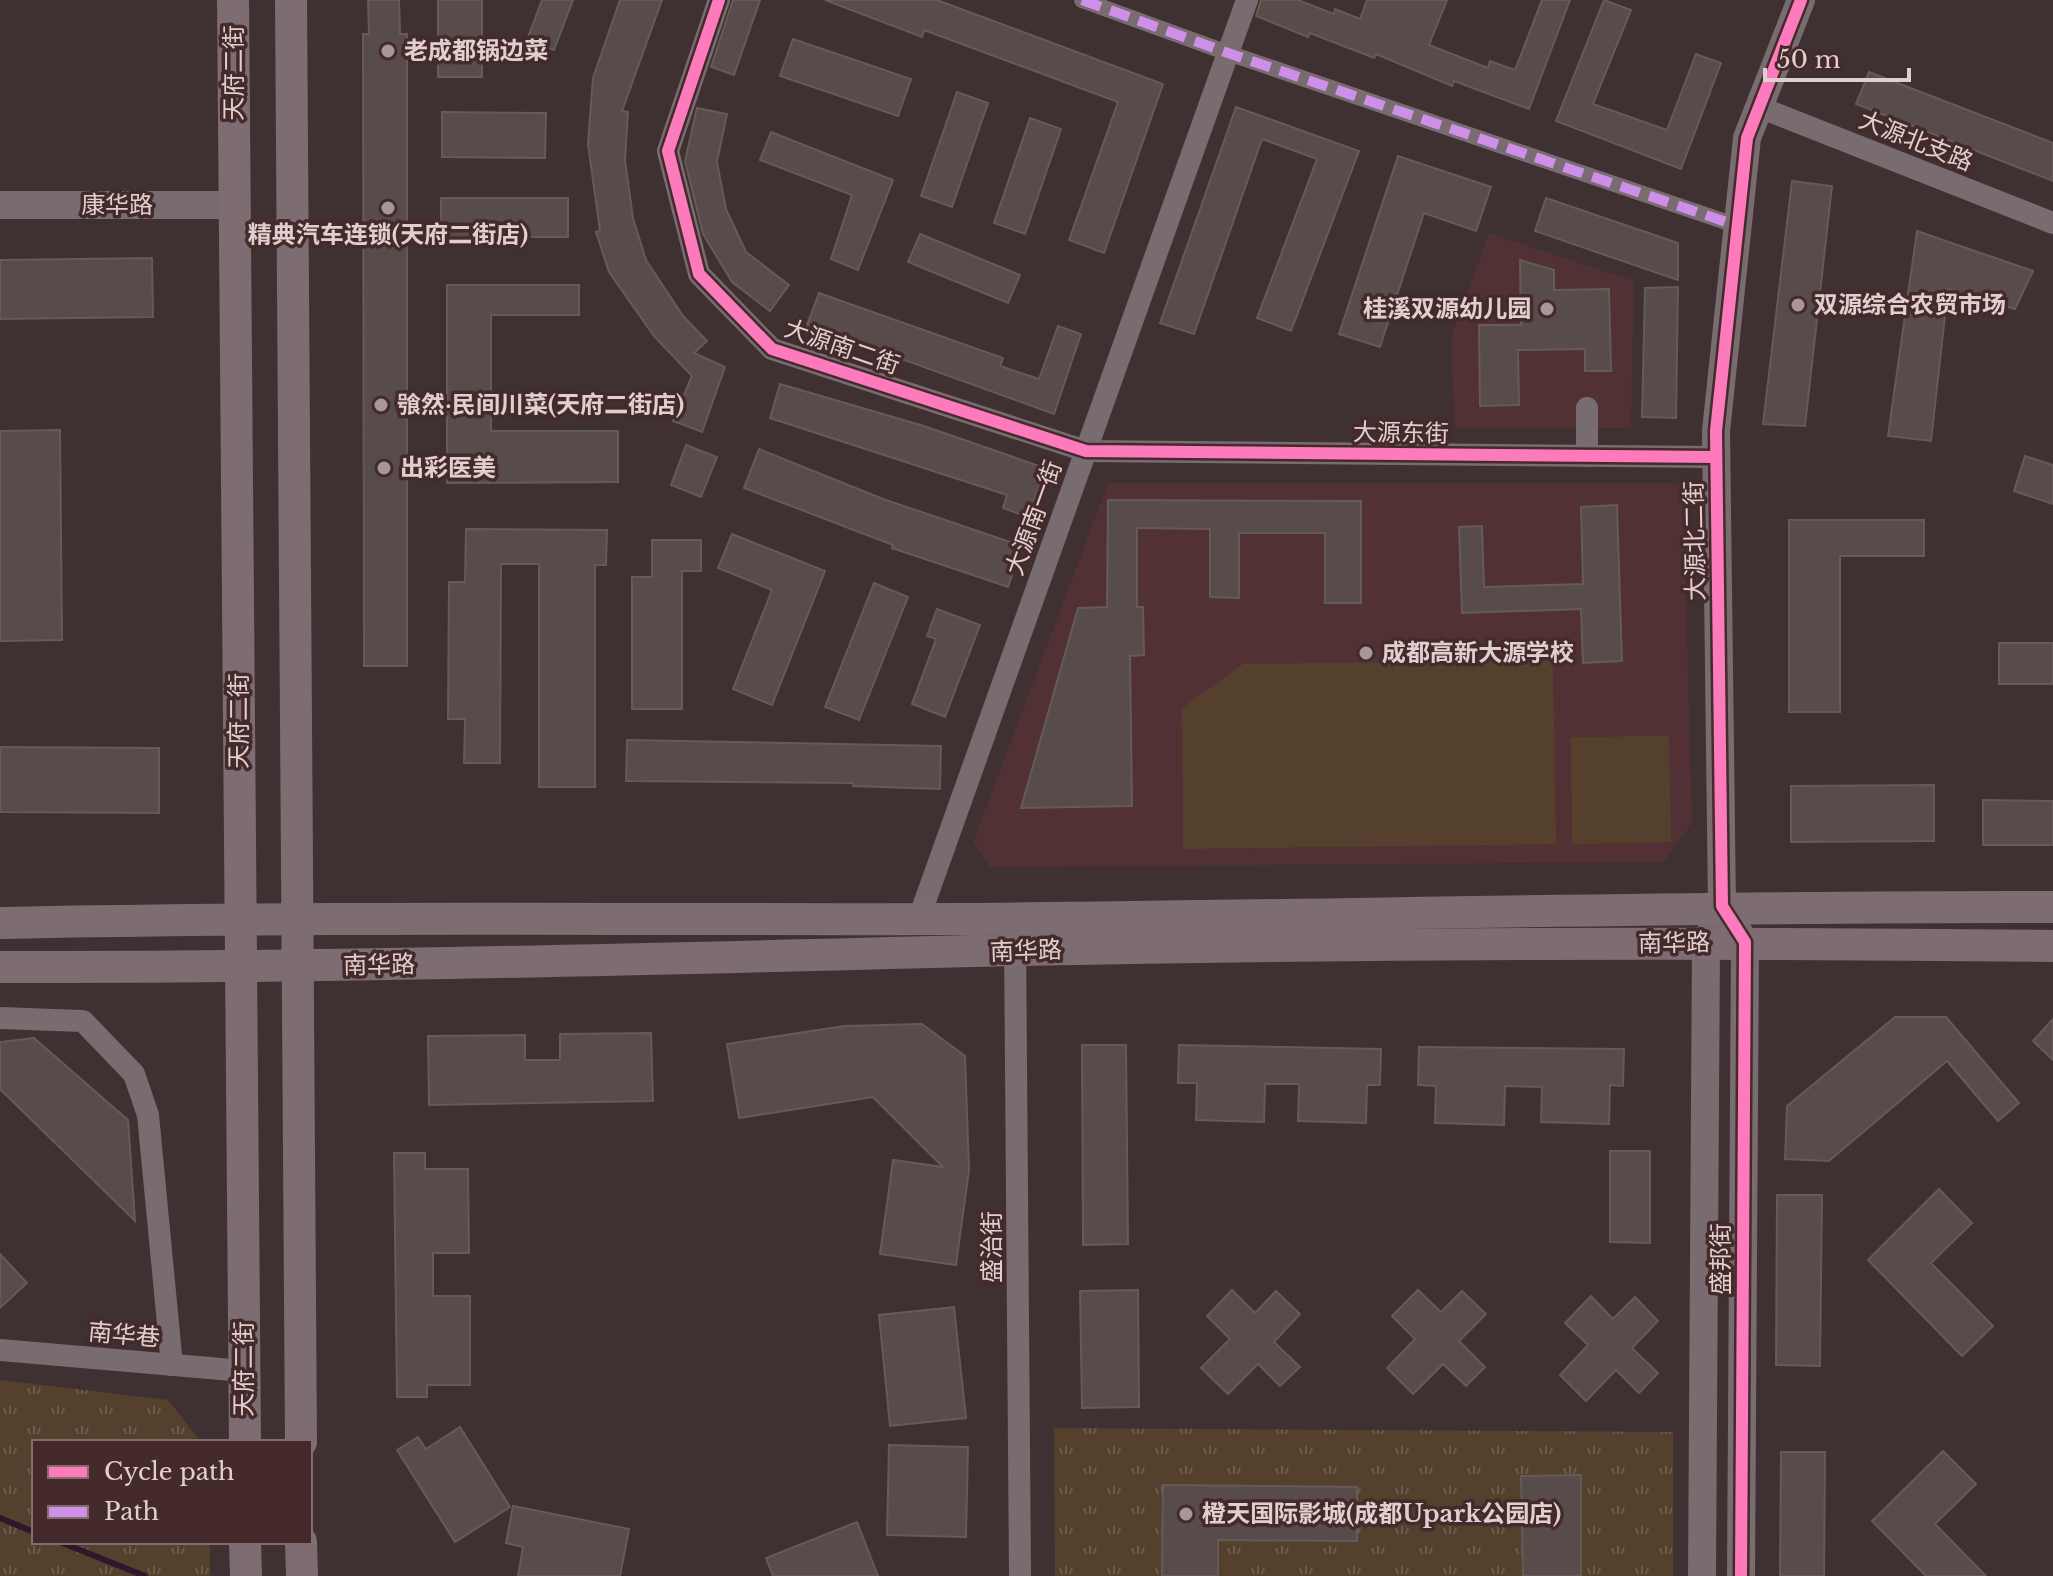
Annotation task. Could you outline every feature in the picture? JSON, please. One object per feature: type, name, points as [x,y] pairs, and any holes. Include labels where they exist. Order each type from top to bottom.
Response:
[{"type":"main road","name":"天府二街","points":[[233,0],[245,1440]]},
{"type":"main road","points":[[291,0],[301,1440]]},
{"type":"main road","name":"南华路","points":[[0,923],[297,917],[1015,918],[1722,906],[2053,907]]},
{"type":"main road","name":"南华路","points":[[0,967],[241,968],[1015,950],[1706,942],[2053,946]]},
{"type":"main road","points":[[245,1544],[246,1576]]},
{"type":"main road","points":[[301,1544],[302,1576]]},
{"type":"street","name":"大源南二街","points":[[719,0],[668,151],[699,274],[772,349],[1086,451]]},
{"type":"street","points":[[1082,0],[1228,53],[1738,226]]},
{"type":"street","name":"大源南一街","points":[[919,918],[1247,0]]},
{"type":"street","name":"大源北二街","points":[[1722,906],[1716,431],[1747,138],[1801,0]]},
{"type":"street","name":"大源北支路","points":[[1759,107],[2053,223]]},
{"type":"street","name":"康华路","points":[[0,205],[235,205]]},
{"type":"street","points":[[1587,408],[1587,456]]},
{"type":"street","name":"大源东街","points":[[1086,451],[1716,457]]},
{"type":"street","points":[[1722,906],[1745,942]]},
{"type":"street","name":"盛邦街","points":[[1702,1576],[1706,942],[1722,906]]},
{"type":"street","name":"盛治街","points":[[1015,918],[1020,1576]]},
{"type":"street","name":"盛邦街","points":[[1741,1576],[1745,942]]},
{"type":"street","points":[[0,1018],[83,1021],[134,1074],[148,1115],[172,1365]]},
{"type":"street","name":"南华巷","points":[[0,1350],[244,1371]]},
{"type":"shaded area","name":"桂溪双源幼儿园","points":[[1489,233],[1634,281],[1631,428],[1455,429],[1451,337]]},
{"type":"shaded area","name":"成都高新大源学校","points":[[1108,483],[1683,483],[1692,823],[1664,862],[990,867],[973,842]]},
{"type":"green space","points":[[1553,660],[1556,844],[1183,849],[1182,708],[1243,664]]},
{"type":"green space","points":[[1669,736],[1671,842],[1572,844],[1571,737]]},
{"type":"green space","points":[[0,1380],[168,1400],[199,1440],[32,1440],[32,1544],[210,1544],[210,1576],[0,1576]]},
{"type":"green space","points":[[1054,1428],[1673,1432],[1673,1576],[1055,1576]]},
{"type":"building","points":[[368,0],[399,0],[400,34],[407,34],[407,666],[364,666],[363,34],[369,34]]},
{"type":"building","points":[[438,0],[482,0],[482,77],[438,77]]},
{"type":"building","points":[[542,0],[573,0],[554,50],[527,40]]},
{"type":"building","points":[[620,0],[662,0],[622,111],[628,112],[625,160],[633,218],[646,260],[683,316],[707,341],[694,353],[725,367],[702,432],[673,421],[692,376],[654,336],[609,272],[596,232],[600,231],[588,144],[593,78]]},
{"type":"building","points":[[733,0],[760,0],[734,75],[711,67]]},
{"type":"building","points":[[825,0],[937,0],[1163,84],[1104,253],[1069,240],[1118,102],[924,30],[922,37]]},
{"type":"building","points":[[1261,0],[1298,0],[1334,14],[1335,9],[1360,19],[1367,0],[1447,0],[1429,45],[1488,68],[1490,61],[1515,70],[1542,0],[1570,0],[1529,109],[1454,81],[1452,86],[1376,54],[1374,58],[1310,33],[1308,37],[1256,16]]},
{"type":"building","points":[[1604,0],[1631,10],[1593,104],[1667,130],[1696,54],[1721,63],[1681,169],[1556,121]]},
{"type":"building","points":[[793,39],[911,79],[898,116],[780,76]]},
{"type":"building","points":[[1869,72],[2053,143],[2053,181],[1856,104]]},
{"type":"building","points":[[957,92],[988,103],[952,207],[921,196]]},
{"type":"building","points":[[1236,107],[1359,151],[1291,331],[1257,318],[1317,159],[1262,139],[1194,334],[1160,323]]},
{"type":"building","points":[[697,108],[727,114],[717,162],[726,209],[746,252],[789,285],[770,311],[732,282],[703,234],[685,161]]},
{"type":"building","points":[[442,112],[546,113],[545,158],[442,157]]},
{"type":"building","points":[[1030,118],[1061,129],[1025,234],[994,223]]},
{"type":"building","points":[[771,132],[893,180],[858,270],[831,259],[852,195],[760,160]]},
{"type":"building","points":[[1398,156],[1491,187],[1476,231],[1424,213],[1380,347],[1339,334]]},
{"type":"building","name":"双源综合农贸市场","points":[[1792,181],[1832,186],[1805,426],[1763,424]]},
{"type":"building","points":[[441,198],[568,198],[568,237],[441,237]]},
{"type":"building","points":[[1546,198],[1678,243],[1678,280],[1535,231]]},
{"type":"building","points":[[1917,231],[2033,271],[2015,309],[1948,289],[1931,441],[1888,436]]},
{"type":"building","points":[[920,234],[1020,275],[1008,303],[908,262]]},
{"type":"building","points":[[152,258],[153,317],[0,319],[0,260]]},
{"type":"building","points":[[1520,260],[1554,270],[1554,290],[1609,289],[1611,371],[1585,371],[1585,349],[1518,350],[1519,405],[1480,406],[1479,325],[1521,325]]},
{"type":"building","points":[[447,285],[579,285],[579,315],[491,315],[491,431],[618,431],[618,482],[447,483]]},
{"type":"building","points":[[1678,287],[1676,418],[1642,417],[1645,288]]},
{"type":"building","points":[[819,293],[1003,358],[1000,366],[1039,379],[1058,326],[1081,334],[1054,414],[807,325]]},
{"type":"building","points":[[780,384],[924,426],[1045,468],[1028,517],[1003,508],[1007,495],[770,418]]},
{"type":"building","points":[[60,430],[62,640],[0,641],[0,431]]},
{"type":"building","points":[[686,445],[717,457],[701,497],[671,485]]},
{"type":"building","points":[[759,449],[883,499],[1022,546],[1008,587],[892,548],[893,545],[744,488]]},
{"type":"building","points":[[2025,456],[2053,465],[2053,504],[2014,491]]},
{"type":"building","points":[[1108,500],[1361,501],[1361,603],[1325,603],[1325,533],[1239,533],[1239,598],[1210,597],[1210,529],[1137,528],[1137,607],[1143,607],[1144,655],[1130,656],[1132,806],[1021,808],[1078,608],[1107,607]]},
{"type":"building","points":[[1617,505],[1622,661],[1583,663],[1581,609],[1462,613],[1459,527],[1482,526],[1484,587],[1583,584],[1581,507]]},
{"type":"building","points":[[1789,520],[1924,520],[1924,556],[1840,556],[1840,712],[1789,712]]},
{"type":"building","points":[[466,529],[607,530],[606,565],[595,565],[595,787],[539,787],[539,564],[501,564],[500,763],[464,763],[465,719],[448,719],[449,582],[465,582]]},
{"type":"building","points":[[732,534],[825,571],[772,705],[733,689],[772,590],[718,568]]},
{"type":"building","points":[[652,540],[701,540],[701,571],[682,571],[682,709],[632,709],[632,577],[652,577]]},
{"type":"building","points":[[874,583],[908,597],[859,720],[825,707]]},
{"type":"building","points":[[937,609],[980,625],[945,717],[912,704],[936,639],[927,636]]},
{"type":"building","points":[[1999,643],[2053,643],[2053,684],[1999,684]]},
{"type":"building","points":[[627,740],[941,746],[940,789],[853,786],[853,783],[626,781]]},
{"type":"building","points":[[0,747],[159,748],[159,813],[0,812]]},
{"type":"building","points":[[1934,785],[1934,841],[1791,842],[1791,786]]},
{"type":"building","points":[[1983,800],[2053,801],[2053,845],[1983,845]]},
{"type":"building","points":[[1895,1017],[1946,1017],[2019,1103],[1998,1121],[1947,1061],[1829,1161],[1785,1159],[1787,1106]]},
{"type":"building","points":[[2053,1019],[2053,1060],[2033,1041]]},
{"type":"building","points":[[922,1024],[965,1056],[969,1170],[956,1265],[880,1254],[893,1160],[943,1167],[873,1097],[739,1118],[727,1044],[844,1026]]},
{"type":"building","points":[[651,1033],[653,1101],[429,1105],[428,1036],[525,1035],[525,1060],[560,1060],[560,1034]]},
{"type":"building","points":[[34,1038],[128,1120],[135,1221],[0,1089],[0,1042]]},
{"type":"building","points":[[1082,1045],[1126,1045],[1128,1244],[1083,1245]]},
{"type":"building","points":[[1179,1045],[1381,1049],[1380,1085],[1367,1085],[1366,1123],[1298,1121],[1299,1084],[1265,1084],[1264,1122],[1196,1120],[1197,1083],[1178,1083]]},
{"type":"building","points":[[1419,1047],[1624,1049],[1623,1086],[1610,1085],[1609,1124],[1541,1122],[1542,1087],[1505,1086],[1504,1125],[1435,1123],[1436,1086],[1418,1085]]},
{"type":"building","points":[[1610,1151],[1650,1151],[1650,1243],[1610,1242]]},
{"type":"building","points":[[394,1153],[425,1153],[425,1169],[468,1169],[469,1253],[433,1253],[433,1296],[470,1296],[470,1385],[427,1385],[427,1397],[397,1397]]},
{"type":"building","points":[[1939,1189],[1972,1223],[1931,1263],[1993,1326],[1962,1356],[1868,1260]]},
{"type":"building","points":[[1777,1195],[1822,1195],[1820,1366],[1776,1365]]},
{"type":"building","points":[[0,1254],[27,1283],[0,1308]]},
{"type":"building","points":[[1138,1290],[1139,1407],[1082,1408],[1080,1291]]},
{"type":"building","points":[[1232,1290],[1255,1313],[1276,1291],[1300,1314],[1274,1342],[1300,1367],[1280,1386],[1258,1364],[1228,1394],[1201,1368],[1230,1339],[1207,1316]]},
{"type":"building","points":[[1418,1290],[1441,1312],[1462,1291],[1486,1314],[1459,1341],[1485,1367],[1466,1386],[1443,1364],[1413,1394],[1387,1368],[1415,1339],[1392,1316]]},
{"type":"building","points":[[1591,1296],[1613,1319],[1635,1297],[1658,1321],[1632,1348],[1658,1373],[1639,1393],[1616,1370],[1586,1401],[1560,1375],[1588,1345],[1565,1323]]},
{"type":"building","points":[[954,1307],[966,1418],[890,1426],[879,1315]]},
{"type":"building","points":[[460,1427],[510,1507],[455,1542],[397,1450],[418,1437],[426,1449]]},
{"type":"building","points":[[889,1445],[968,1447],[966,1537],[887,1535]]},
{"type":"building","points":[[1943,1451],[1976,1484],[1935,1524],[1986,1576],[1926,1576],[1872,1521]]},
{"type":"building","points":[[1781,1452],[1825,1452],[1824,1576],[1780,1576]]},
{"type":"building","points":[[1581,1475],[1581,1576],[1523,1576],[1521,1476]]},
{"type":"building","points":[[1163,1485],[1357,1487],[1357,1541],[1218,1540],[1218,1576],[1162,1576]]},
{"type":"building","points":[[513,1506],[629,1529],[620,1576],[518,1576],[523,1547],[506,1543]]},
{"type":"building","points":[[857,1522],[878,1576],[773,1576],[766,1558]]},
{"type":"waterway","points":[[0,1518],[32,1531]]},
{"type":"waterway","points":[[65,1544],[145,1576]]},
{"type":"marked path","points":[[1082,0],[1228,53],[1738,226]]},
{"type":"cycle path","points":[[719,0],[668,151],[699,274],[772,349],[1086,451],[1716,457]]},
{"type":"cycle path","points":[[1741,1576],[1745,942],[1722,906],[1716,431],[1747,138],[1801,0]]},
{"type":"place","name":"老成都锅边菜","points":[[388,51]]},
{"type":"place","name":"精典汽车连锁(天府二街店)","points":[[388,208]]},
{"type":"place","name":"双源综合农贸市场","points":[[1798,305]]},
{"type":"place","name":"桂溪双源幼儿园","points":[[1547,309]]},
{"type":"place","name":"飸然·民间川菜(天府二街店)","points":[[381,405]]},
{"type":"place","name":"出彩医美","points":[[384,468]]},
{"type":"place","name":"成都高新大源学校","points":[[1366,653]]},
{"type":"place","name":"橙天国际影城(成都Upark公园店)","points":[[1186,1514]]}]
